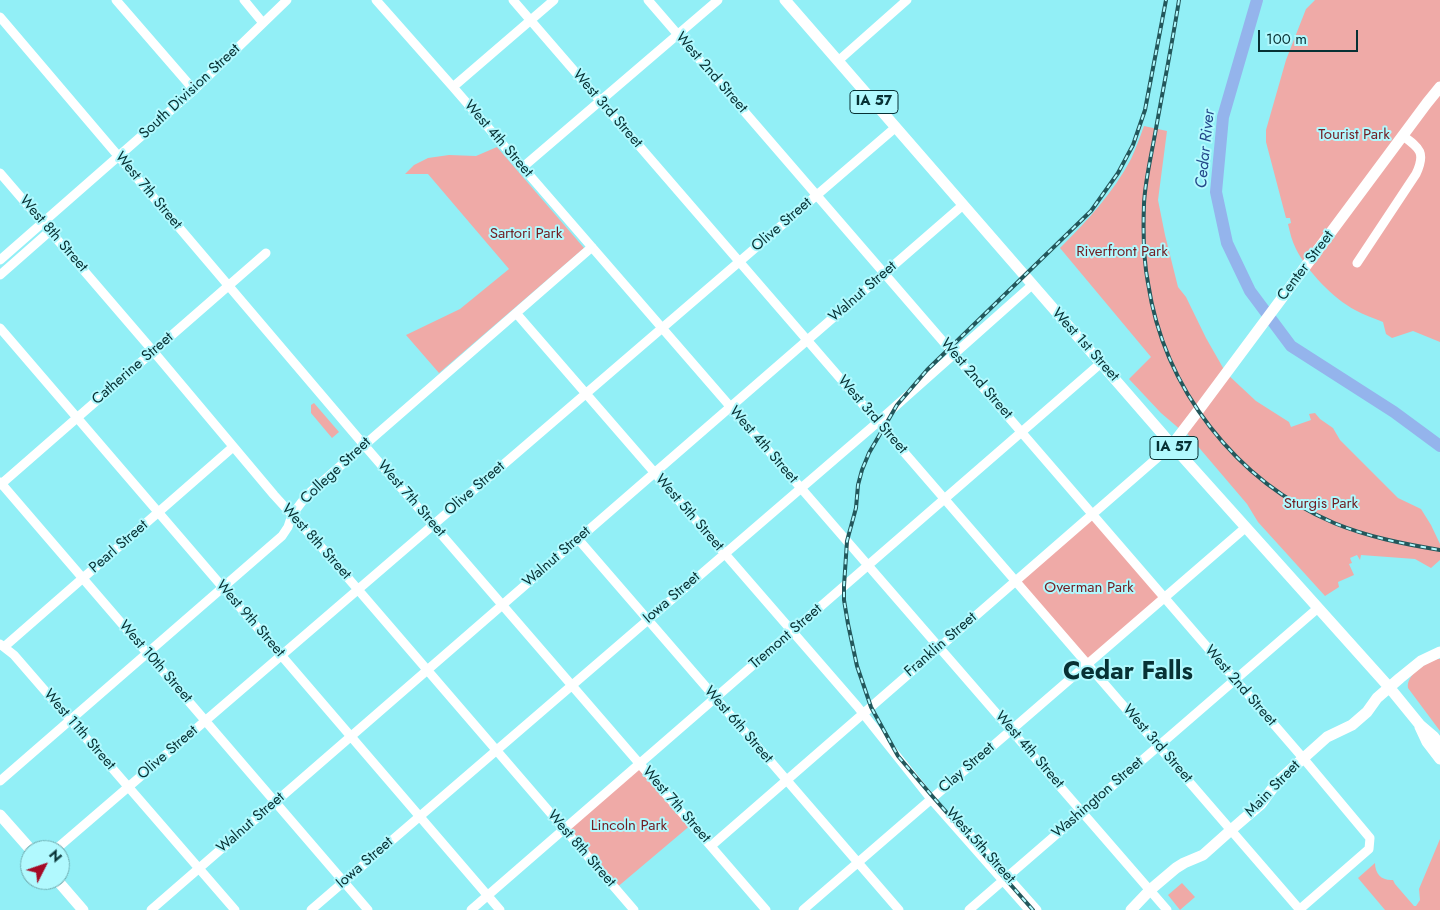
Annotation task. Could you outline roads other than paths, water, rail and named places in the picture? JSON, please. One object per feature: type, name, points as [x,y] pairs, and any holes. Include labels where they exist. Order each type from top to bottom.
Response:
[{"type":"main road","name":"West 1st Street","points":[[785,0],[1172,445],[1389,687],[1420,725]]},
{"type":"main road","name":"Center Street","points":[[1172,445],[1440,87]]},
{"type":"main road","name":"Main Street","points":[[1131,910],[1150,890],[1176,868],[1203,855],[1261,804],[1278,781],[1327,737],[1352,725],[1367,712],[1377,698],[1389,687],[1421,661],[1440,652]]},
{"type":"main road","points":[[1420,725],[1440,745]]},
{"type":"main road","points":[[1420,725],[1427,742],[1440,759]]},
{"type":"main road","points":[[0,815],[22,840]]},
{"type":"main road","points":[[66,890],[83,910]]},
{"type":"street","points":[[116,0],[194,90]]},
{"type":"street","points":[[244,0],[263,23]]},
{"type":"street","name":"South Division Street","points":[[0,260],[194,90],[287,0]]},
{"type":"street","name":"West 4th Street","points":[[376,0],[1167,910]]},
{"type":"street","name":"West 3rd Street","points":[[513,0],[1299,910]]},
{"type":"street","points":[[453,87],[554,0]]},
{"type":"street","name":"West 2nd Street","points":[[648,0],[1235,679],[1370,838],[1369,849],[1299,910]]},
{"type":"street","points":[[523,168],[718,0]]},
{"type":"street","points":[[838,61],[907,0]]},
{"type":"street","name":"West 7th Street","points":[[0,17],[364,445],[766,910]]},
{"type":"street","name":"Olive Street","points":[[67,840],[896,127]]},
{"type":"street","points":[[1357,263],[1421,165],[1422,156],[1419,149],[1403,136]]},
{"type":"street","name":"West 8th Street","points":[[0,173],[233,447],[358,589],[634,910]]},
{"type":"street","name":"Walnut Street","points":[[151,910],[963,205]]},
{"type":"street","points":[[0,275],[50,231]]},
{"type":"street","name":"College Street","points":[[0,781],[282,536],[288,527],[292,514],[307,495],[592,247]]},
{"type":"street","name":"Catherine Street","points":[[0,483],[266,253]]},
{"type":"street","name":"Iowa Street","points":[[311,910],[955,355],[1032,285]]},
{"type":"street","name":"West 5th Street","points":[[516,313],[933,797],[1005,879],[1037,910]]},
{"type":"street","name":"West 9th Street","points":[[0,328],[500,910]]},
{"type":"street","name":"Tremont Street","points":[[472,910],[1101,363]]},
{"type":"street","name":"Franklin Street","points":[[711,846],[1172,445]]},
{"type":"street","name":"Pearl Street","points":[[2,646],[233,447]]},
{"type":"street","name":"West 10th Street","points":[[0,483],[368,910]]},
{"type":"street","name":"Clay Street","points":[[804,910],[1245,528]]},
{"type":"street","name":"West 6th Street","points":[[578,539],[899,910]]},
{"type":"street","name":"Washington Street","points":[[969,910],[1318,608]]},
{"type":"street","name":"West 11th Street","points":[[2,646],[14,655],[234,910]]},
{"type":"street","name":"West 5th Street","points":[[1005,879],[1028,910]]},
{"type":"waterway","name":"Cedar River","points":[[1257,0],[1223,117],[1216,192],[1227,243],[1250,291],[1291,346],[1394,412],[1440,446]]},
{"type":"railway","points":[[1033,910],[898,756],[871,707],[857,666],[844,600],[847,541],[856,508],[858,485],[862,470],[869,453],[897,405],[927,370],[1091,211],[1118,173],[1133,145],[1145,110],[1166,0]]},
{"type":"railway","points":[[1179,0],[1147,178],[1144,214],[1146,273],[1157,322],[1170,359],[1188,394],[1210,427],[1236,457],[1266,483],[1299,505],[1334,523],[1386,540],[1440,550]]},
{"type":"district","name":"Cedar Falls","points":[[1128,673]]},
{"type":"park label","name":"Tourist Park","points":[[1354,135]]},
{"type":"park label","name":"Sartori Park","points":[[526,234]]},
{"type":"park label","name":"Riverfront Park","points":[[1122,252]]},
{"type":"park label","name":"Sturgis Park","points":[[1321,504]]},
{"type":"park label","name":"Overman Park","points":[[1089,588]]},
{"type":"park label","name":"Lincoln Park","points":[[629,826]]}]
